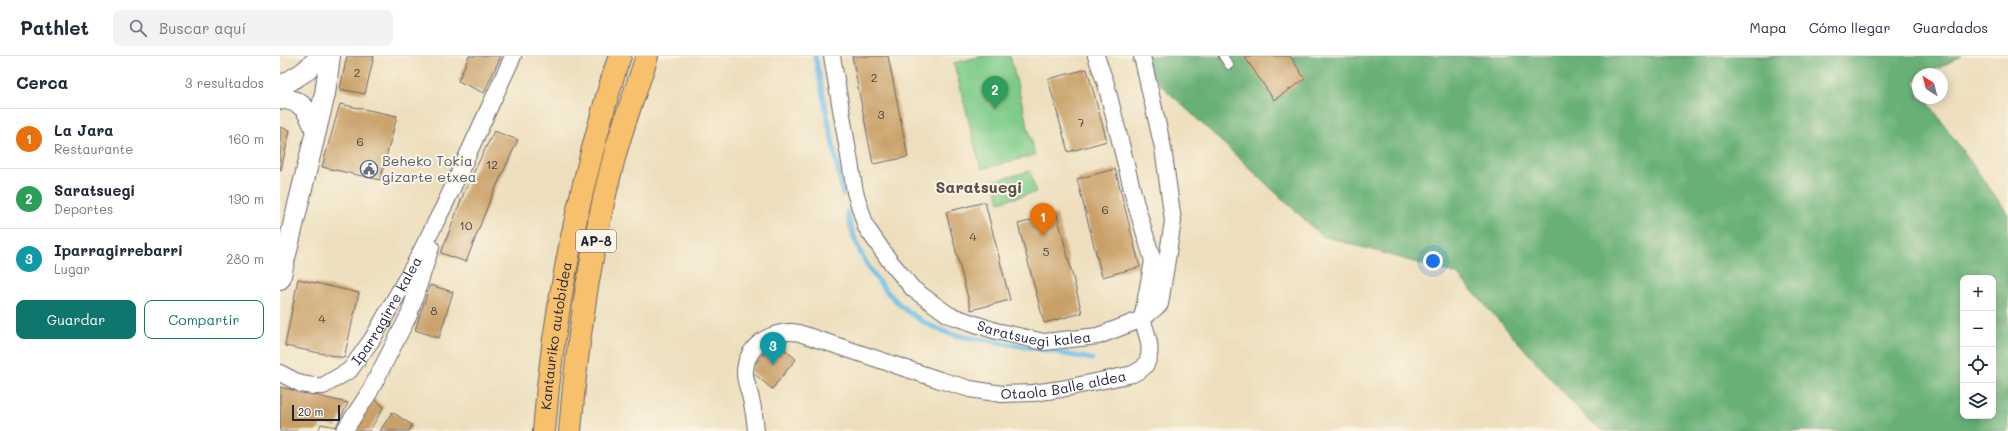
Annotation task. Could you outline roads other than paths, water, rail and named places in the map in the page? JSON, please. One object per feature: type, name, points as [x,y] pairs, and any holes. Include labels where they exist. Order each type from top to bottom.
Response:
[{"type":"highway","name":"Kantauriko autobidea","points":[[544,431],[549,374],[576,213],[611,81],[620,56]]},
{"type":"highway","name":"Kantauriko autobidea","points":[[570,431],[580,334],[594,250],[615,154],[647,56]]},
{"type":"street","points":[[280,87],[304,72],[321,56]]},
{"type":"street","points":[[280,279],[325,94],[330,56]]},
{"type":"street","name":"Iparragirre kalea","points":[[280,373],[301,384],[323,386],[350,370],[373,338],[445,204],[513,56]]},
{"type":"street","name":"Saratsuegi kalea","points":[[832,56],[855,192],[866,227],[889,260],[913,289],[949,315],[996,331],[1044,342],[1098,336],[1142,319]]},
{"type":"street","points":[[1096,56],[1106,84],[1135,201],[1153,261],[1142,319]]},
{"type":"street","points":[[1142,56],[1163,148],[1173,221],[1160,304],[1142,319]]},
{"type":"street","points":[[280,99],[289,99],[301,105],[309,113],[316,131]]},
{"type":"street","name":"Iparragirre kalea","points":[[344,431],[369,393],[409,315],[445,204]]},
{"type":"street","name":"Otaola Balle aldea","points":[[756,431],[754,414],[746,382],[746,365],[755,348],[764,338],[772,335],[792,331],[902,368],[970,388],[1002,394],[1033,393],[1133,374],[1144,367],[1150,352],[1149,338],[1142,319]]},
{"type":"lane","points":[[1223,56],[1229,65]]},
{"type":"waterway","name":"Saratsuegi","points":[[815,56],[843,194]]},
{"type":"waterway","name":"Saratsuegi","points":[[847,212],[852,232],[860,251],[883,287],[897,302],[931,326],[951,334],[1092,359]]},
{"type":"place","name":"Saratsuegi","points":[[995,109]]},
{"type":"place","name":"Beheko Tokia gizarte etxea","points":[[369,169]]},
{"type":"place","name":"La Jara","points":[[1043,236]]},
{"type":"place","name":"Iparragirrebarri","points":[[773,365]]},
{"type":"district","name":"Saratsuegi","points":[[979,187]]}]
